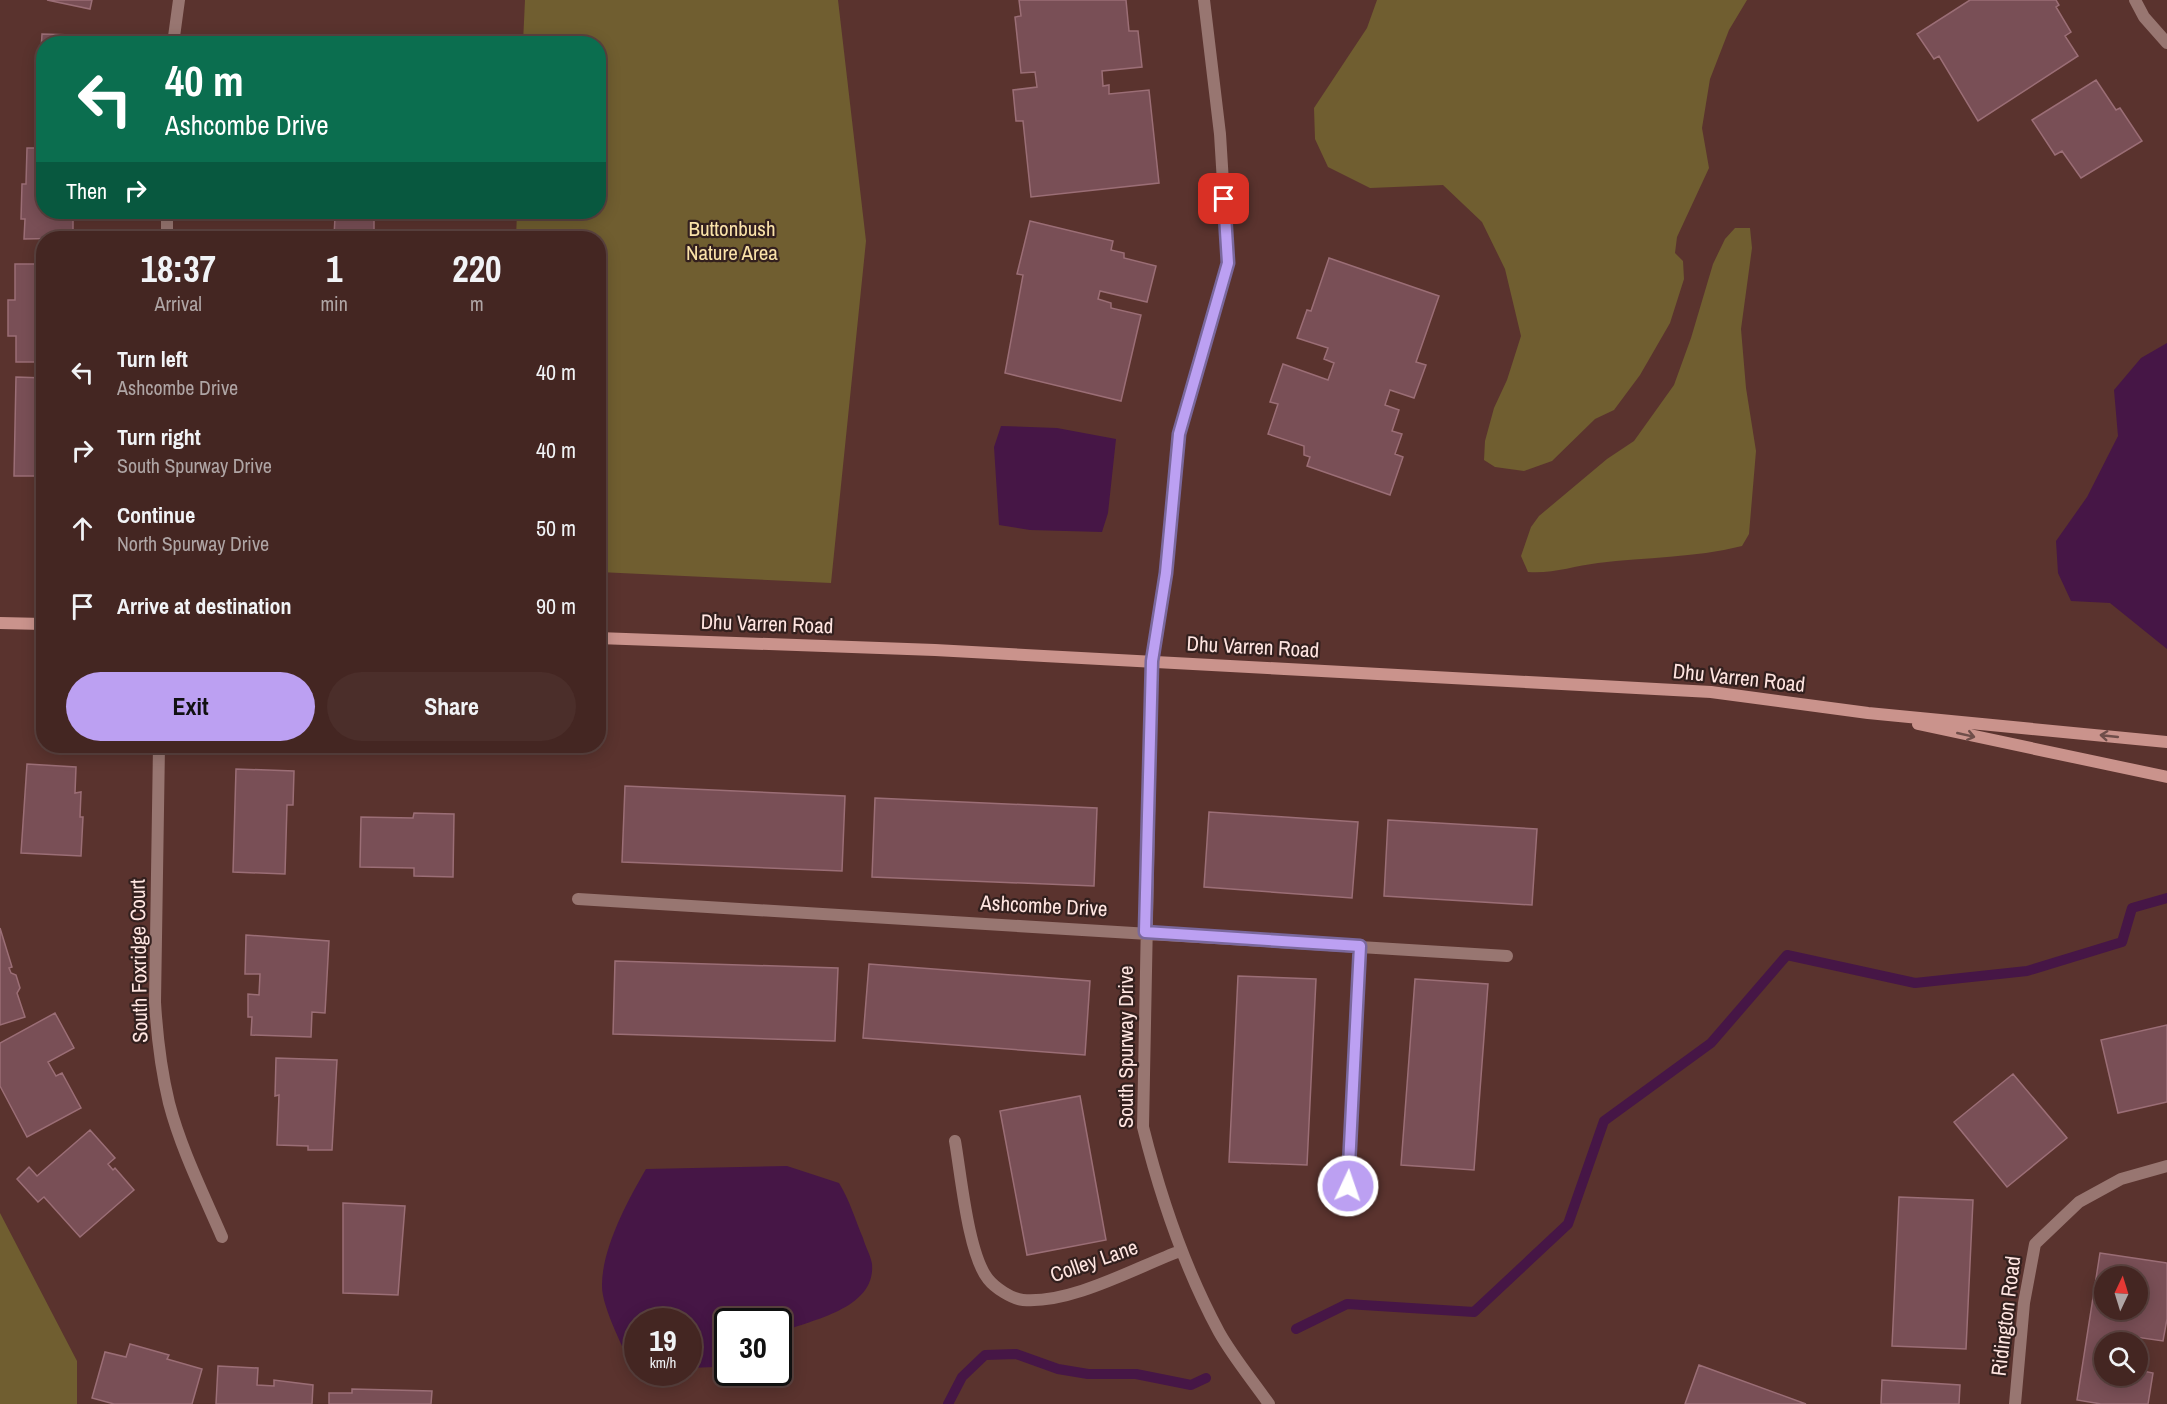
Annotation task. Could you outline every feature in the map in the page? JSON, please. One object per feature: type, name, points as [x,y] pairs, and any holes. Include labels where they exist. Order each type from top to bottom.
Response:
[{"type":"main road","points":[[0,623],[36,624]]},
{"type":"main road","name":"Dhu Varren Road","points":[[606,638],[935,650],[1711,692],[1868,713],[2167,742]]},
{"type":"main road","name":"Dhu Varren Road","points":[[1868,713],[2167,777]]},
{"type":"street","points":[[174,36],[179,0]]},
{"type":"street","name":"South Spurway Drive","points":[[1204,0],[1221,134],[1228,263],[1179,434],[1166,573],[1152,661],[1143,1127],[1155,1175],[1180,1251],[1220,1334],[1269,1404]]},
{"type":"street","points":[[2134,0],[2144,17],[2167,43]]},
{"type":"street","name":"South Foxridge Court","points":[[159,753],[155,991],[157,1038],[170,1104],[187,1155],[222,1236]]},
{"type":"street","name":"Ashcombe Drive","points":[[578,899],[1507,956]]},
{"type":"street","points":[[1347,1209],[1360,946]]},
{"type":"street","name":"Colley Lane","points":[[955,1142],[975,1250],[988,1279],[1012,1296],[1021,1300],[1047,1298],[1075,1292],[1180,1251]]},
{"type":"street","name":"Ridington Road","points":[[2015,1404],[2024,1303],[2036,1244],[2079,1202],[2121,1179],[2167,1166]]},
{"type":"green space","name":"Buttonbush Nature Area","points":[[525,0],[838,0],[866,241],[831,583],[606,572],[606,231],[516,231],[517,219],[606,219],[606,36],[523,36]]},
{"type":"green space","points":[[1377,0],[1747,0],[1729,30],[1710,79],[1702,128],[1709,168],[1677,237],[1675,253],[1683,261],[1684,279],[1670,323],[1640,375],[1614,410],[1595,419],[1552,461],[1524,471],[1495,467],[1484,460],[1485,441],[1494,408],[1507,380],[1521,336],[1505,269],[1482,222],[1443,185],[1370,188],[1328,167],[1315,139],[1314,108],[1367,28]]},
{"type":"green space","points":[[1735,228],[1750,228],[1752,248],[1741,329],[1746,388],[1756,451],[1749,534],[1742,546],[1688,555],[1598,563],[1546,572],[1528,572],[1521,556],[1531,527],[1539,516],[1607,459],[1634,441],[1674,385],[1713,264],[1725,239]]},
{"type":"green space","points":[[0,1213],[77,1361],[77,1404],[0,1404]]},
{"type":"shaded area","points":[[2167,343],[2167,649],[2110,603],[2071,601],[2058,573],[2056,541],[2087,497],[2118,436],[2114,390],[2141,358]]},
{"type":"shaded area","points":[[1001,426],[1057,428],[1116,439],[1108,513],[1102,532],[1030,530],[999,525],[994,447]]},
{"type":"shaded area","points":[[787,1166],[839,1183],[872,1264],[870,1280],[863,1292],[852,1303],[823,1318],[792,1329],[792,1308],[714,1308],[714,1367],[702,1368],[702,1308],[624,1308],[624,1350],[605,1304],[602,1285],[603,1271],[611,1240],[646,1169]]},
{"type":"building","points":[[47,0],[92,0],[90,9]]},
{"type":"building","points":[[1019,0],[1126,0],[1129,31],[1138,31],[1142,67],[1102,71],[1103,86],[1109,85],[1109,94],[1149,90],[1159,183],[1031,197],[1023,121],[1016,121],[1013,90],[1037,87],[1035,72],[1021,73],[1015,17],[1021,16]]},
{"type":"building","points":[[1970,0],[2056,0],[2059,5],[2056,7],[2071,32],[2065,36],[2078,56],[1978,121],[1939,56],[1934,59],[1917,34]]},
{"type":"building","points":[[42,34],[103,36],[42,36]]},
{"type":"building","points":[[2096,80],[2116,110],[2120,108],[2142,141],[2081,178],[2062,151],[2055,155],[2032,120]]},
{"type":"building","points":[[27,148],[36,148],[36,219],[80,219],[73,220],[73,231],[36,231],[36,239],[24,239],[25,219],[21,219],[22,184],[26,184]]},
{"type":"building","points":[[335,219],[374,219],[374,231],[334,231]]},
{"type":"building","points":[[1030,221],[1113,241],[1111,250],[1124,253],[1124,258],[1156,266],[1147,302],[1100,291],[1098,299],[1111,303],[1111,308],[1141,315],[1121,401],[1005,373],[1023,275],[1017,274]]},
{"type":"building","points":[[1329,258],[1439,296],[1416,362],[1426,365],[1414,398],[1390,390],[1385,405],[1399,410],[1392,431],[1402,434],[1395,454],[1403,457],[1390,495],[1307,466],[1310,457],[1304,455],[1304,446],[1268,434],[1278,404],[1270,402],[1283,364],[1328,380],[1334,363],[1324,359],[1328,348],[1297,338],[1307,310],[1311,311]]},
{"type":"building","points":[[15,264],[36,264],[36,362],[16,362],[16,336],[8,336],[8,300],[15,300]]},
{"type":"building","points":[[16,377],[36,378],[36,476],[14,476]]},
{"type":"building","points":[[27,764],[76,767],[75,793],[81,792],[80,817],[83,817],[81,856],[21,853]]},
{"type":"building","points":[[236,769],[294,771],[293,805],[287,805],[285,874],[233,872]]},
{"type":"building","points":[[625,786],[845,796],[842,871],[622,862]]},
{"type":"building","points":[[875,798],[1097,808],[1094,886],[872,877]]},
{"type":"building","points":[[1209,812],[1358,822],[1352,898],[1204,887]]},
{"type":"building","points":[[414,813],[454,814],[453,877],[414,876],[414,868],[360,867],[361,817],[413,818]]},
{"type":"building","points":[[1388,820],[1537,829],[1532,905],[1384,896]]},
{"type":"building","points":[[0,928],[12,967],[9,968],[11,973],[16,975],[20,988],[17,993],[25,1017],[0,1025]]},
{"type":"building","points":[[246,935],[329,941],[325,1013],[312,1012],[311,1037],[251,1035],[252,1017],[248,1017],[248,994],[259,995],[260,974],[245,974]]},
{"type":"building","points":[[615,961],[838,968],[835,1041],[613,1034]]},
{"type":"building","points":[[869,964],[1090,981],[1085,1055],[863,1038]]},
{"type":"building","points":[[1238,976],[1316,979],[1307,1165],[1229,1162]]},
{"type":"building","points":[[1415,979],[1488,984],[1474,1170],[1401,1165]]},
{"type":"building","points":[[55,1013],[74,1048],[48,1062],[56,1076],[62,1073],[81,1108],[27,1137],[0,1086],[0,1043]]},
{"type":"building","points":[[2167,1025],[2167,1102],[2118,1113],[2101,1040]]},
{"type":"building","points":[[276,1058],[337,1060],[332,1150],[308,1150],[308,1146],[277,1145],[279,1095],[275,1096]]},
{"type":"building","points":[[2013,1074],[2067,1138],[2007,1187],[1954,1122]]},
{"type":"building","points":[[1080,1096],[1106,1240],[1027,1255],[1000,1111]]},
{"type":"building","points":[[90,1130],[115,1158],[108,1164],[113,1170],[115,1168],[134,1190],[80,1237],[44,1197],[38,1202],[17,1179],[29,1167],[37,1176]]},
{"type":"building","points":[[1899,1197],[1973,1200],[1966,1349],[1892,1346]]},
{"type":"building","points":[[343,1203],[405,1206],[398,1295],[343,1293]]},
{"type":"building","points":[[2100,1253],[2167,1263],[2167,1319],[2163,1341],[2148,1339],[2148,1332],[2094,1332],[2094,1386],[2148,1386],[2148,1372],[2153,1373],[2148,1404],[2101,1404],[2077,1400],[2094,1291],[2094,1320],[2148,1320],[2148,1266],[2098,1266]]},
{"type":"building","points":[[130,1344],[169,1355],[167,1359],[202,1369],[192,1404],[114,1404],[92,1398],[105,1352],[126,1357]]},
{"type":"building","points":[[1699,1365],[1806,1404],[1685,1404]]},
{"type":"building","points":[[218,1366],[258,1368],[257,1385],[274,1386],[274,1380],[313,1385],[312,1404],[216,1404]]},
{"type":"building","points":[[1882,1380],[1960,1385],[1959,1404],[1881,1404]]},
{"type":"building","points":[[352,1389],[432,1391],[431,1404],[329,1404],[329,1393],[352,1393]]},
{"type":"waterway","points":[[1296,1329],[1347,1304],[1474,1312],[1568,1224],[1604,1121],[1711,1043],[1787,955],[1915,983],[2027,971],[2122,942],[2132,908],[2167,898]]},
{"type":"waterway","points":[[948,1404],[962,1377],[985,1355],[1016,1354],[1058,1369],[1088,1374],[1136,1374],[1191,1385],[1206,1378]]},
{"type":"route","points":[[1224,199],[1228,263],[1179,434],[1166,573],[1152,661],[1145,932],[1360,946],[1348,1186]]}]
